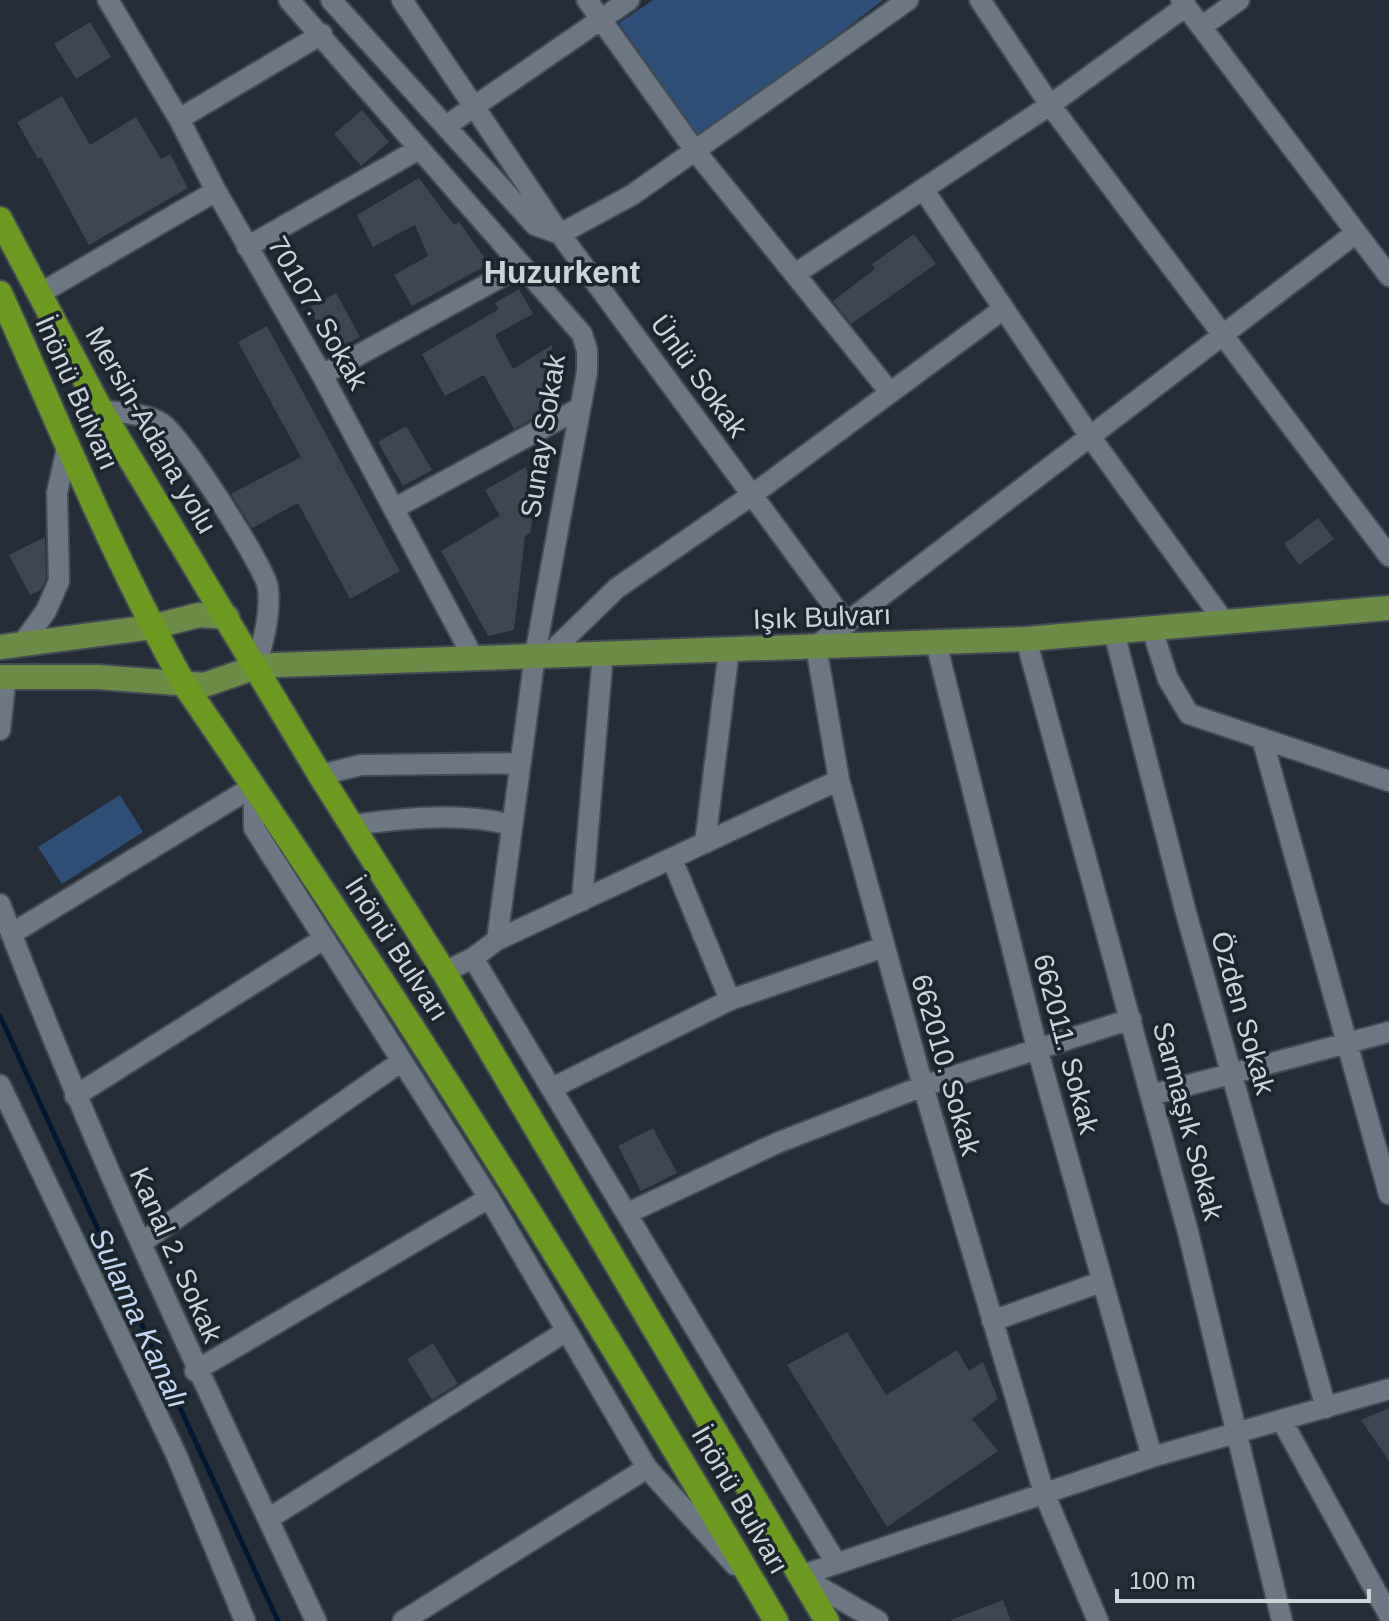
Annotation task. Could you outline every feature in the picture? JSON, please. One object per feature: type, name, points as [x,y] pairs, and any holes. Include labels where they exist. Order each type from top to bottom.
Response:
[{"type":"highway","name":"Mersin-Adana yolu","points":[[0,219],[101,410],[256,667]]},
{"type":"highway","name":"İnönü Bulvarı","points":[[0,293],[67,448],[152,627],[184,684],[487,1144],[676,1449],[776,1621]]},
{"type":"highway","name":"İnönü Bulvarı","points":[[256,667],[444,972],[827,1621]]},
{"type":"main road","name":"Işık Bulvarı","points":[[3,684],[97,677],[204,685],[256,667],[1026,639],[1389,608]]},
{"type":"main road","points":[[11,645],[152,627],[199,615],[227,617]]},
{"type":"street","name":"70107. Sokak","points":[[108,0],[179,119],[247,247],[322,375],[473,657]]},
{"type":"street","name":"Sunay Sokak","points":[[289,0],[582,334],[587,350],[587,372],[578,409],[542,655],[520,763],[497,940]]},
{"type":"street","points":[[331,0],[535,225],[560,234],[632,195],[696,152],[908,0]]},
{"type":"street","name":"Ünlü Sokak","points":[[402,0],[560,234],[847,624]]},
{"type":"street","points":[[587,0],[696,152],[889,391]]},
{"type":"street","points":[[446,126],[629,0]]},
{"type":"street","points":[[980,0],[1050,105],[1389,556]]},
{"type":"street","points":[[1201,27],[1239,0]]},
{"type":"street","points":[[795,274],[1050,105],[1184,3],[1389,276]]},
{"type":"street","points":[[179,119],[322,34]]},
{"type":"street","points":[[247,247],[419,149]]},
{"type":"street","points":[[923,189],[1002,310],[1225,623]]},
{"type":"street","points":[[39,294],[216,191]]},
{"type":"street","points":[[816,646],[1356,233]]},
{"type":"street","points":[[322,375],[521,266]]},
{"type":"street","points":[[542,655],[617,588],[752,495],[1002,310]]},
{"type":"street","points":[[395,508],[578,409]]},
{"type":"street","points":[[101,410],[159,421],[176,435],[214,494],[267,584],[268,619],[256,667]]},
{"type":"street","points":[[11,645],[46,611],[59,581],[57,493],[67,448]]},
{"type":"street","points":[[1152,629],[1168,679],[1189,714],[1389,781]]},
{"type":"street","name":"Özden Sokak","points":[[1114,632],[1186,913],[1326,1408]]},
{"type":"street","name":"Sarmaşık Sokak","points":[[1026,639],[1151,1095],[1282,1621]]},
{"type":"street","name":"662011. Sokak","points":[[936,643],[1037,1048],[1152,1457]]},
{"type":"street","name":"662010. Sokak","points":[[816,646],[839,780],[923,1086],[1044,1493],[1098,1621]]},
{"type":"street","points":[[705,843],[729,650]]},
{"type":"street","points":[[582,901],[603,653]]},
{"type":"street","points":[[0,730],[3,684]]},
{"type":"street","points":[[1262,738],[1389,1194]]},
{"type":"street","points":[[320,775],[361,765],[520,763]]},
{"type":"street","points":[[444,972],[473,958],[497,940],[839,780]]},
{"type":"street","points":[[11,934],[254,786]]},
{"type":"street","points":[[254,786],[254,828],[322,940],[489,1198],[647,1468],[758,1590]]},
{"type":"street","points":[[353,825],[406,818],[490,819],[512,825]]},
{"type":"street","points":[[672,859],[730,1000]]},
{"type":"street","name":"Kanal 2. Sokak","points":[[0,904],[75,1096],[195,1371],[316,1621]]},
{"type":"street","points":[[75,1096],[322,940]]},
{"type":"street","points":[[554,1087],[730,1000],[884,947]]},
{"type":"street","points":[[473,958],[554,1087],[836,1563]]},
{"type":"street","points":[[628,1213],[777,1143],[923,1086],[1131,1019]]},
{"type":"street","points":[[1151,1095],[1389,1032]]},
{"type":"street","points":[[141,1243],[402,1061]]},
{"type":"street","points":[[0,1085],[176,1454],[245,1621]]},
{"type":"street","points":[[195,1371],[489,1198]]},
{"type":"street","points":[[992,1321],[1101,1282]]},
{"type":"street","points":[[268,1519],[565,1332]]},
{"type":"street","points":[[800,1576],[1152,1457],[1389,1389]]},
{"type":"street","points":[[1282,1421],[1389,1615]]},
{"type":"street","points":[[403,1621],[647,1468]]},
{"type":"street","points":[[800,1576],[878,1621]]},
{"type":"shaded area","points":[[653,0],[883,0],[700,142],[619,23]]},
{"type":"shaded area","points":[[120,795],[143,832],[62,884],[38,847]]},
{"type":"building","points":[[90,22],[111,57],[76,79],[54,44]]},
{"type":"building","points":[[62,96],[90,145],[136,117],[161,159],[170,154],[188,188],[89,245],[41,157],[38,159],[17,122]]},
{"type":"building","points":[[362,110],[389,142],[361,166],[334,134]]},
{"type":"building","points":[[419,178],[454,225],[459,222],[489,264],[412,306],[394,275],[428,256],[415,225],[373,247],[357,215]]},
{"type":"building","points":[[914,234],[936,264],[851,324],[833,301],[875,269],[872,264]]},
{"type":"building","points":[[519,289],[533,314],[495,335],[513,369],[552,345],[549,410],[514,429],[484,375],[445,396],[422,354],[499,309],[495,303]]},
{"type":"building","points":[[336,293],[360,337],[333,352],[309,308]]},
{"type":"building","points":[[267,326],[400,571],[350,599],[298,503],[252,528],[231,494],[301,457],[238,342]]},
{"type":"building","points":[[406,426],[432,470],[403,486],[378,442]]},
{"type":"building","points":[[526,467],[534,499],[531,532],[525,536],[514,630],[488,636],[441,551],[500,516],[485,490]]},
{"type":"building","points":[[1318,518],[1334,539],[1299,565],[1284,544]]},
{"type":"building","points":[[45,537],[46,578],[41,590],[30,595],[9,555]]},
{"type":"building","points":[[653,1128],[677,1173],[641,1191],[618,1146]]},
{"type":"building","points":[[847,1332],[886,1395],[957,1350],[969,1371],[983,1362],[998,1399],[972,1419],[998,1451],[887,1527],[787,1365]]},
{"type":"building","points":[[433,1343],[458,1384],[432,1400],[407,1359]]},
{"type":"building","points":[[1389,1408],[1389,1461],[1361,1420]]},
{"type":"building","points":[[1003,1600],[1011,1621],[951,1620]]},
{"type":"waterway","name":"Sulama Kanalı","points":[[0,1016],[278,1621]]},
{"type":"district","name":"Huzurkent","points":[[562,272]]}]
